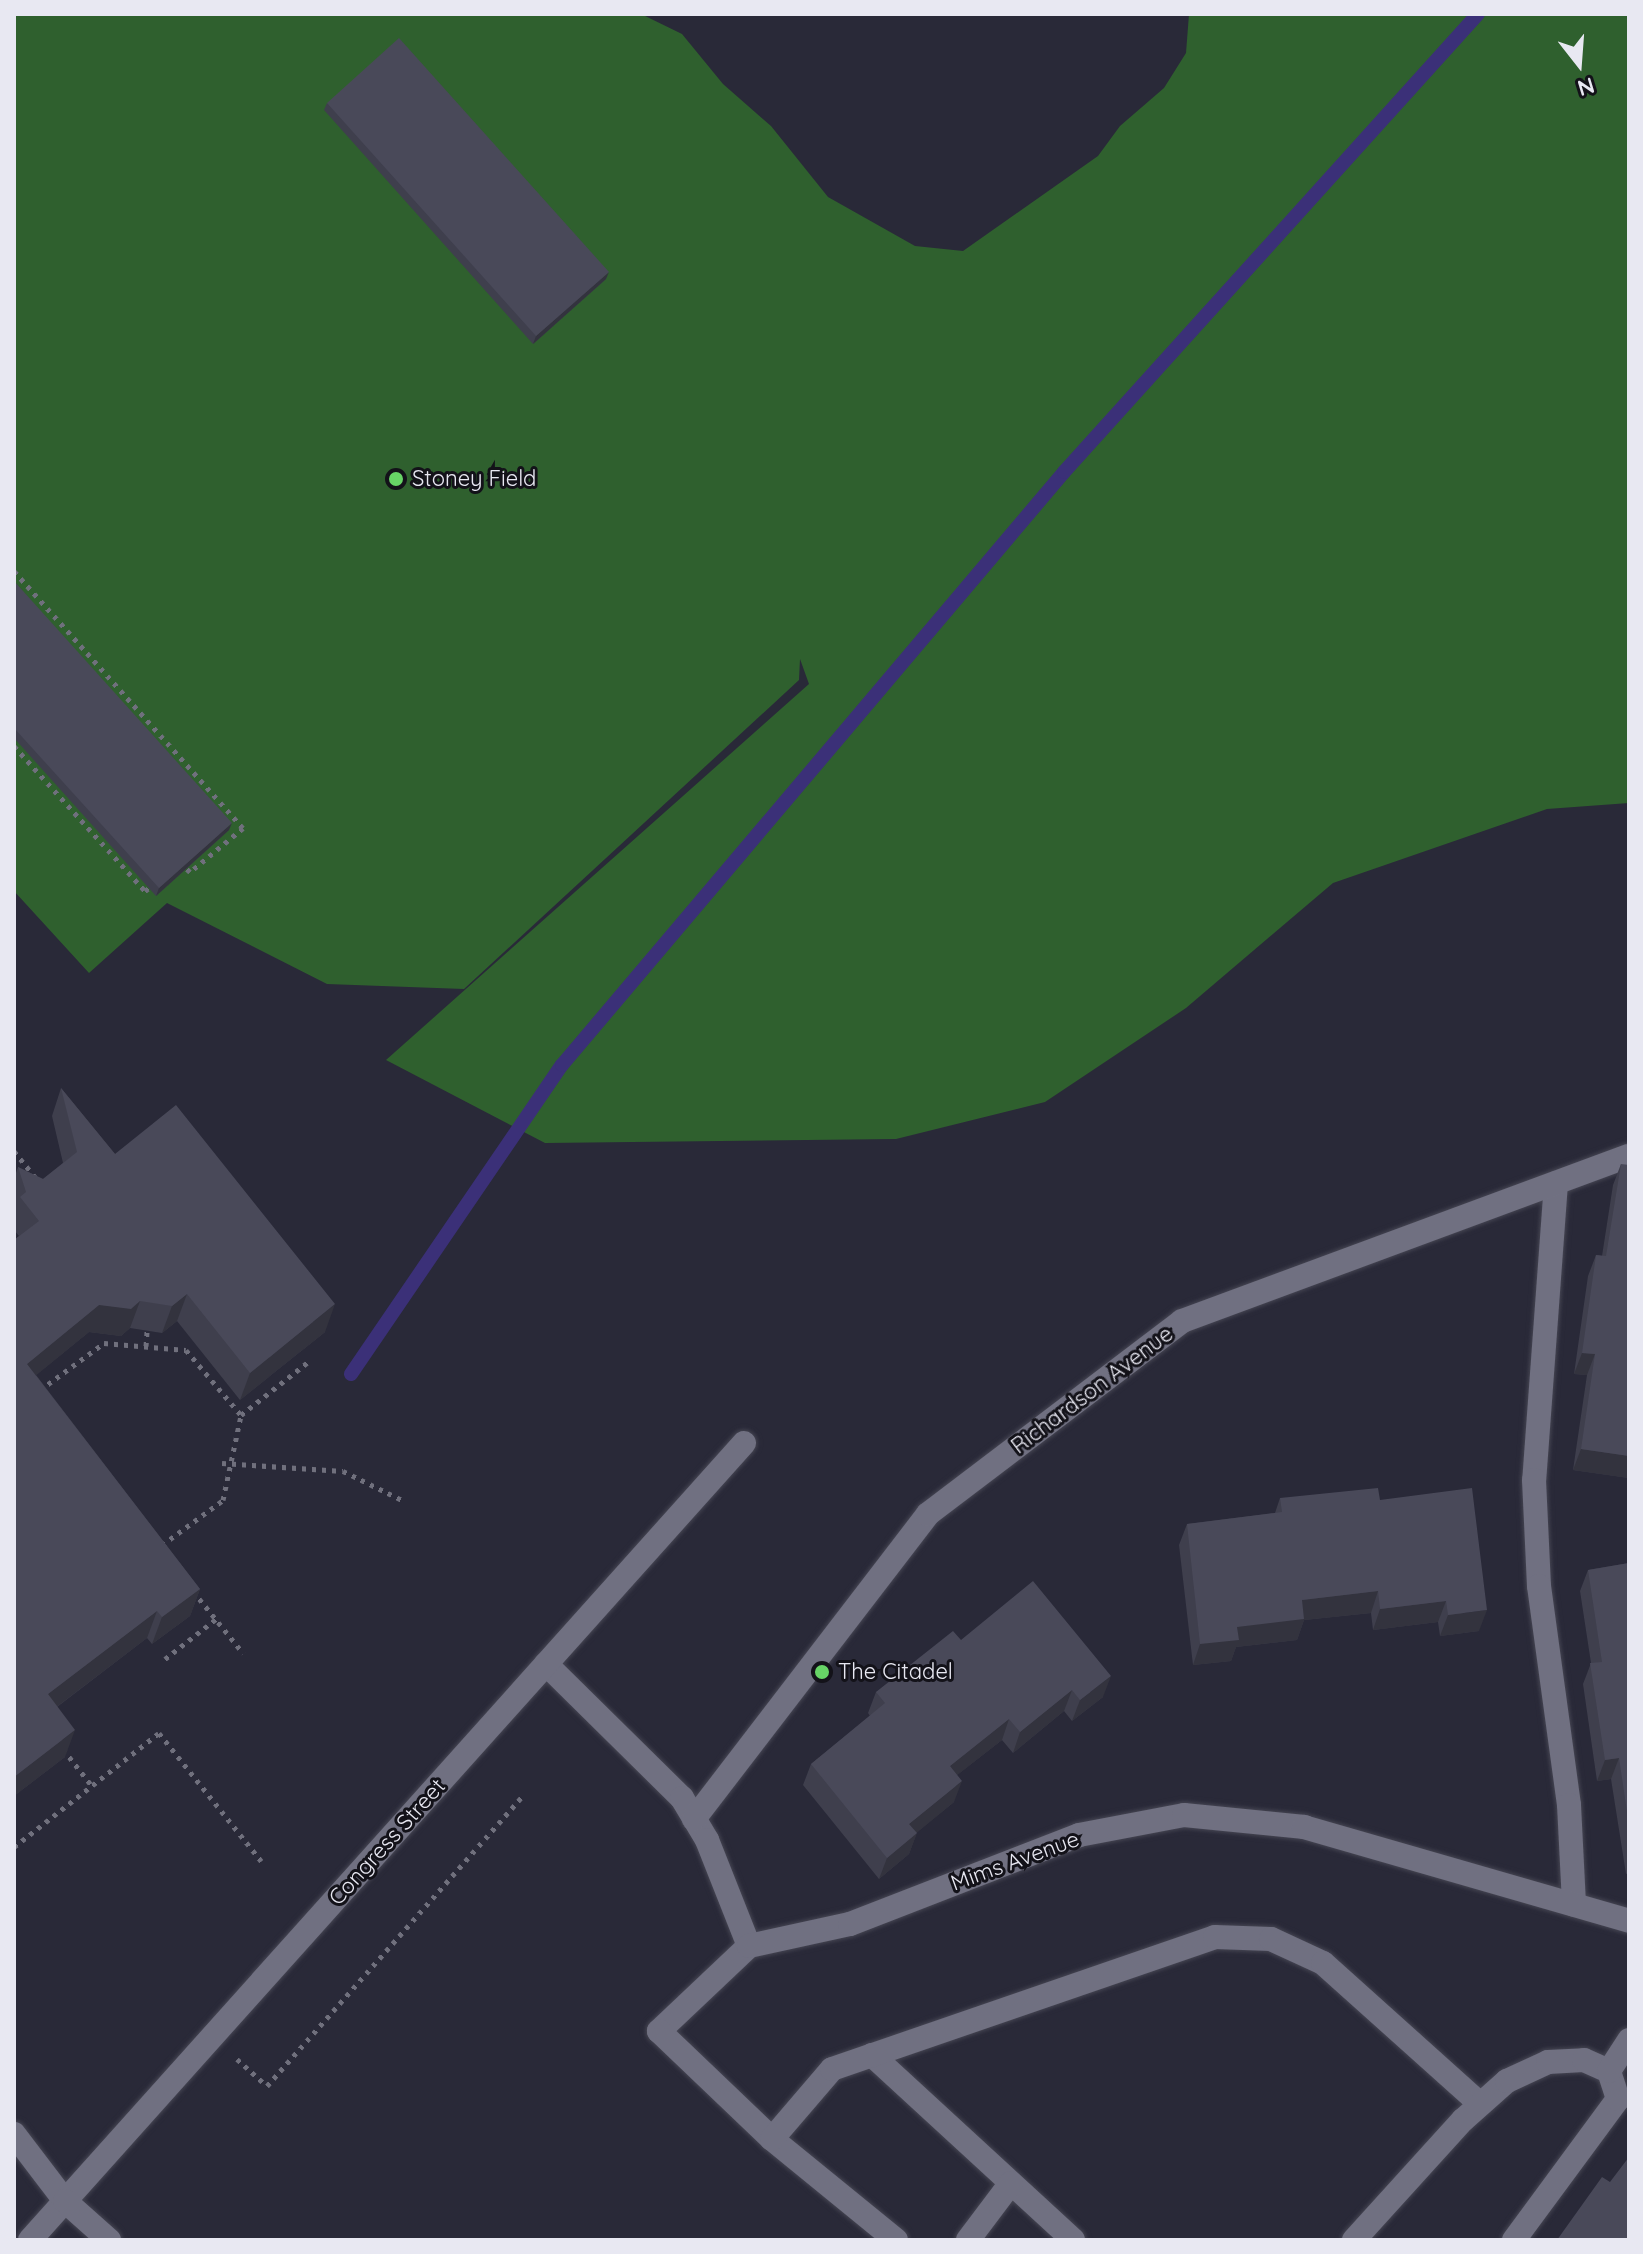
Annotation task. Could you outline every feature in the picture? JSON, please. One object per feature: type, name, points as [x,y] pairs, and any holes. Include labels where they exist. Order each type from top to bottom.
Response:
[{"type":"street","name":"Richardson Avenue","points":[[694,1819],[928,1514],[1182,1321],[1629,1156]]},
{"type":"street","points":[[1556,1183],[1534,1480],[1541,1599],[1569,1805],[1574,1905]]},
{"type":"street","name":"Congress Street","points":[[30,2240],[744,1443]]},
{"type":"street","points":[[546,1664],[654,1766],[694,1819],[749,1946],[659,2031],[772,2139],[896,2240]]},
{"type":"street","name":"Mims Avenue","points":[[749,1946],[850,1924],[1079,1835],[1184,1815],[1304,1827],[1629,1921]]},
{"type":"street","points":[[772,2139],[832,2069],[1215,1937],[1271,1939],[1323,1963],[1480,2104]]},
{"type":"street","points":[[1609,2071],[1629,2040]]},
{"type":"street","points":[[872,2055],[1073,2240]]},
{"type":"street","points":[[1354,2240],[1480,2104],[1507,2081],[1548,2062],[1584,2060],[1609,2071],[1618,2099],[1514,2240]]},
{"type":"street","points":[[14,2134],[65,2201],[109,2240]]},
{"type":"street","points":[[968,2240],[1011,2183]]},
{"type":"path","points":[[14,571],[243,828],[190,872],[179,860],[168,871]]},
{"type":"path","points":[[14,746],[145,891],[157,881]]},
{"type":"path","points":[[14,1151],[39,1181],[28,1190]]},
{"type":"path","points":[[146,1346],[147,1331]]},
{"type":"path","points":[[28,1386],[35,1394],[104,1343],[186,1350],[241,1415]]},
{"type":"path","points":[[158,1548],[223,1500],[241,1415],[308,1362]]},
{"type":"path","points":[[222,1463],[343,1471],[404,1501]]},
{"type":"path","points":[[149,1536],[168,1560]]},
{"type":"path","points":[[187,1584],[243,1653]]},
{"type":"path","points":[[165,1659],[216,1619]]},
{"type":"path","points":[[14,1847],[159,1733],[261,1861]]},
{"type":"path","points":[[57,1742],[92,1786]]},
{"type":"path","points":[[212,2037],[267,2086],[523,1796]]},
{"type":"green space","points":[[14,14],[641,14],[682,34],[723,84],[771,126],[828,197],[915,246],[963,251],[1098,156],[1120,126],[1164,88],[1186,53],[1189,14],[1629,14],[1629,803],[1547,809],[1333,883],[1186,1008],[1045,1102],[896,1139],[545,1143],[386,1060],[809,684],[800,659],[799,680],[464,989],[327,984],[167,903],[89,973],[14,891]]},
{"type":"building","points":[[399,38],[609,272],[536,336],[327,103]]},
{"type":"building","points":[[14,581],[232,823],[159,888],[14,728]]},
{"type":"building","points":[[61,1088],[115,1154],[176,1105],[335,1304],[250,1373],[187,1294],[172,1306],[140,1301],[131,1309],[99,1305],[27,1364],[200,1589],[162,1617],[157,1611],[48,1694],[75,1730],[14,1777],[14,1240],[39,1221],[20,1197],[26,1192],[18,1167],[43,1179],[77,1152]]},
{"type":"building","points":[[1621,1164],[1629,1165],[1629,1456],[1581,1449],[1595,1354],[1582,1353],[1596,1255],[1606,1256]]},
{"type":"building","points":[[1378,1488],[1380,1500],[1472,1488],[1487,1610],[1448,1615],[1446,1601],[1380,1609],[1378,1591],[1302,1600],[1304,1619],[1237,1627],[1239,1640],[1200,1644],[1187,1524],[1282,1512],[1280,1498]]},
{"type":"building","points":[[1629,1563],[1629,1825],[1619,1758],[1605,1760],[1590,1663],[1602,1662],[1588,1570]]},
{"type":"building","points":[[1033,1581],[1111,1676],[1080,1700],[1072,1690],[1020,1732],[1009,1719],[950,1766],[962,1781],[909,1824],[917,1833],[887,1858],[811,1764],[885,1703],[876,1692],[953,1631],[961,1640]]},
{"type":"building","points":[[1629,2157],[1629,2240],[1557,2240],[1602,2177],[1610,2182]]},
{"type":"waterway","points":[[351,1374],[562,1065],[1064,472],[1478,14]]},
{"type":"place","name":"Stoney Field","points":[[396,479]]},
{"type":"place","name":"The Citadel","points":[[822,1672]]}]
